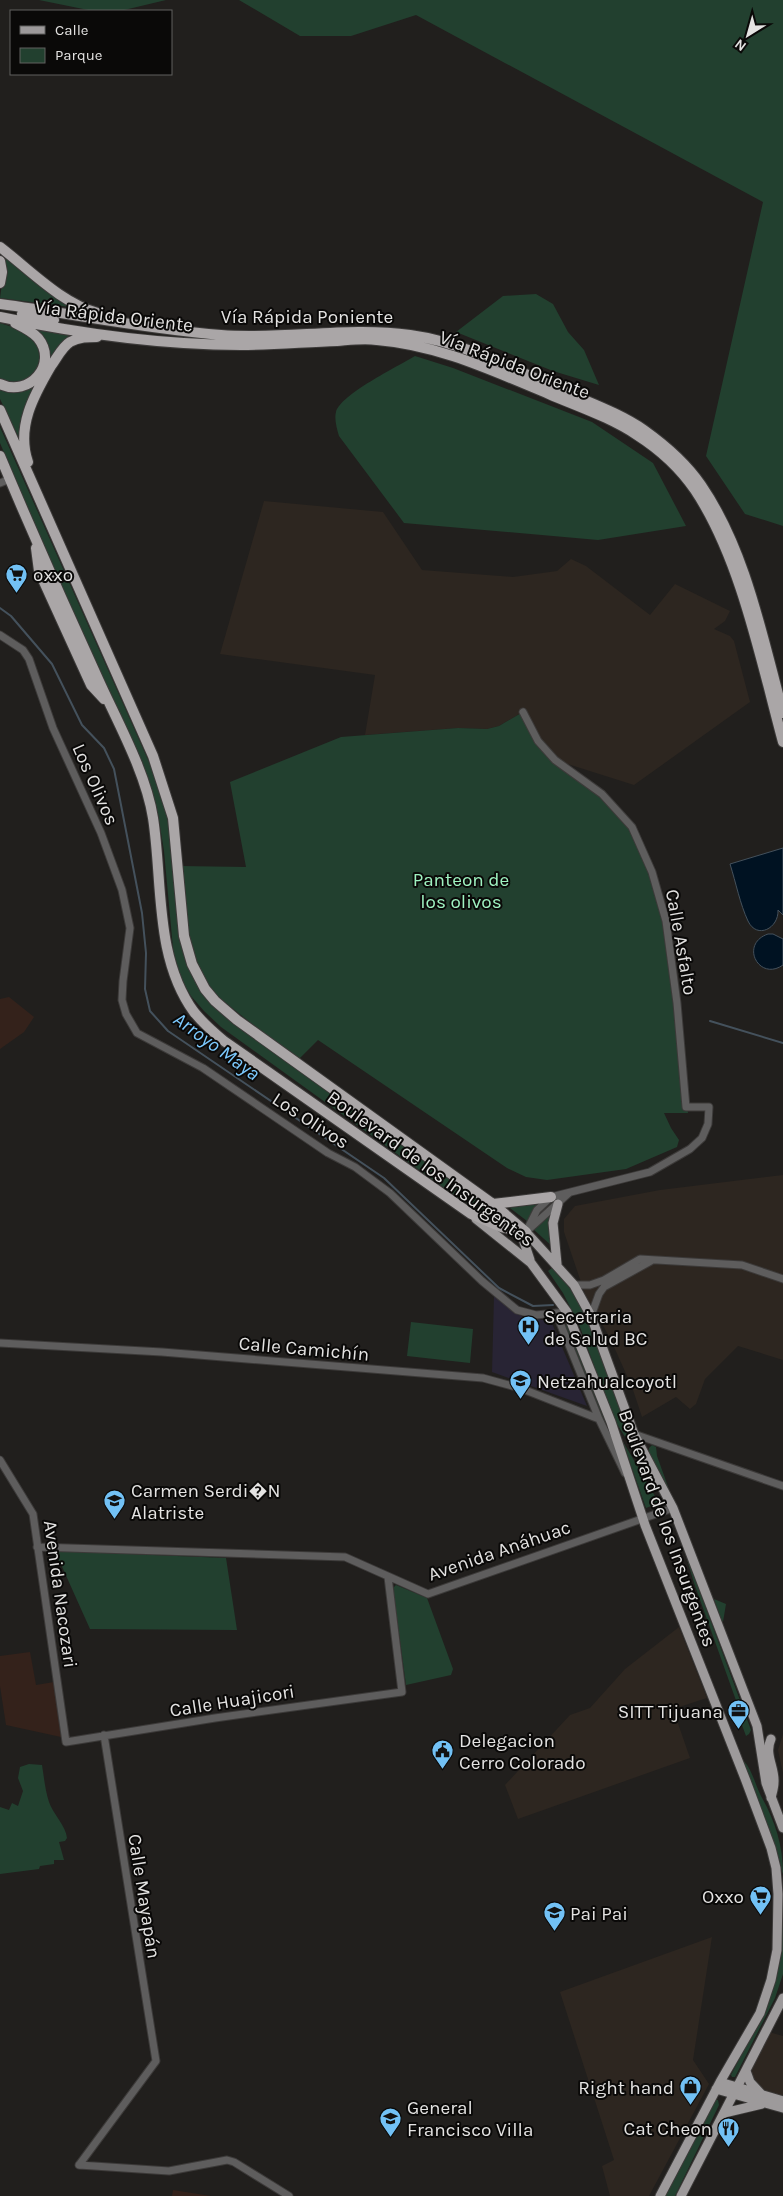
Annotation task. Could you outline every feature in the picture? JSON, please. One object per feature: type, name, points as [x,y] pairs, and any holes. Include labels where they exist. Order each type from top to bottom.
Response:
[{"type":"highway","points":[[0,247],[73,303],[92,312],[137,324]]},
{"type":"highway","points":[[0,261],[2,272],[0,283]]},
{"type":"highway","points":[[0,304],[137,324]]},
{"type":"highway","points":[[0,308],[82,325],[188,343]]},
{"type":"highway","points":[[0,317],[35,335],[42,345],[45,359],[40,375],[29,384],[14,388],[0,384]]},
{"type":"highway","name":"Vía Rápida Oriente","points":[[0,317],[135,338],[188,343],[240,345],[374,339],[408,343],[440,350],[478,364],[618,423],[660,451],[678,470],[694,490],[715,526],[740,590],[783,742]]},
{"type":"highway","name":"Vía Rápida Poniente","points":[[137,324],[189,332],[239,336],[374,332],[444,341],[613,413],[642,429],[664,445],[684,464],[700,484],[722,520],[745,579],[783,713]]},
{"type":"highway","points":[[50,524],[25,449],[27,419],[34,397],[61,350],[72,341],[86,337],[135,338]]},
{"type":"highway","name":"Boulevard de los Insurgentes","points":[[0,410],[153,756],[167,797],[176,838],[177,872],[184,936],[192,964],[204,989],[215,1002],[237,1020],[493,1204],[526,1232]]},
{"type":"highway","points":[[0,456],[34,538]]},
{"type":"highway","points":[[0,470],[2,482],[34,538]]},
{"type":"highway","name":"Boulevard de los Insurgentes","points":[[34,538],[38,571],[91,685],[111,707],[140,774],[153,817],[164,927],[170,959],[178,984],[194,1012],[207,1027],[224,1041],[471,1214]]},
{"type":"highway","points":[[493,1204],[554,1200]]},
{"type":"highway","points":[[471,1214],[501,1227],[526,1232]]},
{"type":"main road","points":[[540,1272],[543,1265],[548,1264],[560,1267],[553,1222],[554,1200]]},
{"type":"main road","name":"Boulevard de los Insurgentes","points":[[471,1214],[540,1272],[567,1312],[611,1422],[643,1519],[749,1789],[771,1848],[776,1868],[778,1929],[772,1980],[760,2013],[718,2086],[660,2196]]},
{"type":"main road","name":"Boulevard de los Insurgentes","points":[[526,1232],[560,1267],[574,1285],[591,1316],[634,1434],[673,1508],[757,1726],[766,1783],[783,1828]]},
{"type":"main road","points":[[526,1232],[524,1242],[531,1263]]},
{"type":"main road","points":[[771,1739],[768,1745],[774,1783],[771,1798]]},
{"type":"main road","points":[[681,2196],[783,1998]]},
{"type":"main road","points":[[746,2071],[750,2082],[764,2100]]},
{"type":"main road","points":[[718,2086],[783,2108]]},
{"type":"main road","points":[[724,2113],[764,2100],[783,2101]]},
{"type":"street","name":"Los Olivos","points":[[0,635],[22,650],[29,659],[53,728],[101,833],[122,890],[130,928],[122,1000],[126,1014],[137,1033],[204,1068],[390,1193],[482,1281],[517,1310],[536,1315],[567,1312]]},
{"type":"street","name":"Calle Asfalto","points":[[523,712],[538,741],[555,760],[602,794],[632,827],[652,872],[666,921],[677,1003],[686,1107],[709,1108],[708,1124],[702,1138],[690,1149],[650,1172],[569,1193],[554,1200]]},
{"type":"street","points":[[526,1232],[537,1210],[554,1200]]},
{"type":"street","points":[[526,1232],[554,1200]]},
{"type":"street","points":[[574,1285],[590,1285],[604,1280],[640,1259],[651,1261],[671,1259],[742,1265],[783,1279]]},
{"type":"street","points":[[591,1316],[604,1286],[651,1261]]},
{"type":"street","points":[[556,1313],[599,1419],[622,1469],[632,1484]]},
{"type":"street","name":"Calle Camichín","points":[[0,1343],[162,1352],[483,1378],[520,1388],[599,1419]]},
{"type":"street","points":[[634,1434],[783,1486]]},
{"type":"street","name":"Avenida Nacozari","points":[[0,1460],[33,1514],[66,1742]]},
{"type":"street","name":"Avenida Anáhuac","points":[[37,1547],[344,1557],[428,1594],[673,1508]]},
{"type":"street","name":"Calle Huajicori","points":[[66,1742],[402,1692],[388,1578]]},
{"type":"street","name":"Calle Mayapán","points":[[104,1735],[156,2061],[79,2165],[169,2171],[227,2160],[234,2162],[288,2196]]},
{"type":"shaded area","points":[[264,501],[383,512],[422,570],[513,577],[557,571],[571,559],[586,566],[650,615],[675,584],[730,611],[725,621],[714,629],[730,636],[734,641],[750,702],[634,785],[555,760],[538,741],[523,712],[499,726],[487,729],[458,728],[365,735],[375,675],[220,654]]},
{"type":"shaded area","points":[[9,997],[34,1017],[24,1032],[0,1049],[0,999]]},
{"type":"shaded area","points":[[783,1175],[783,1360],[738,1346],[705,1379],[696,1404],[690,1409],[676,1397],[642,1417],[632,1387],[610,1338],[585,1294],[564,1232],[564,1219],[575,1206],[660,1190]]},
{"type":"shaded area","name":"Secetraria de Salud BC","points":[[494,1296],[523,1317],[551,1321],[587,1406],[492,1372]]},
{"type":"shaded area","points":[[679,1627],[707,1698],[673,1709],[690,1758],[518,1819],[505,1785],[570,1715],[590,1708],[625,1669]]},
{"type":"shaded area","points":[[30,1652],[36,1685],[54,1682],[61,1737],[6,1725],[0,1686],[0,1656]]},
{"type":"shaded area","points":[[783,1734],[783,1773],[778,1750]]},
{"type":"shaded area","points":[[712,1937],[693,2060],[709,2084],[649,2196],[610,2196],[602,2166],[614,2160],[560,1992]]},
{"type":"shaded area","points":[[769,2032],[783,2036],[783,2098],[764,2094],[754,2086],[748,2069]]},
{"type":"shaded area","points":[[173,2190],[211,2196],[172,2196]]},
{"type":"green space","points":[[39,0],[166,0],[124,10],[88,10]]},
{"type":"green space","points":[[239,0],[783,0],[783,526],[745,514],[706,456],[763,202],[416,15],[351,36],[300,36]]},
{"type":"green space","points":[[0,253],[70,307],[0,298],[5,262]]},
{"type":"green space","points":[[536,294],[553,304],[568,332],[584,350],[599,385],[553,371],[456,332],[503,296]]},
{"type":"green space","points":[[0,323],[27,334],[37,347],[39,361],[37,368],[23,382],[0,381]]},
{"type":"green space","points":[[30,328],[79,334],[31,394],[24,410],[21,442],[0,399],[0,388],[21,389],[47,356]]},
{"type":"green space","points":[[415,356],[453,368],[592,422],[653,463],[686,526],[598,540],[404,523],[339,436],[335,415],[340,405],[358,389]]},
{"type":"green space","points":[[0,427],[163,796],[172,835],[176,903],[182,947],[189,968],[200,989],[509,1220],[508,1224],[458,1198],[221,1027],[191,996],[183,983],[174,959],[164,851],[158,814],[0,443]]},
{"type":"green space","name":"Panteon de los olivos","points":[[523,712],[538,741],[632,827],[652,872],[666,921],[688,1113],[664,1113],[679,1140],[677,1147],[626,1169],[547,1180],[526,1177],[507,1168],[318,1040],[298,1060],[213,993],[197,963],[187,931],[179,866],[246,867],[230,782],[341,737],[458,728],[487,729],[499,726]]},
{"type":"green space","points":[[540,1202],[527,1221],[506,1205]]},
{"type":"green space","points":[[552,1212],[553,1247],[533,1229]]},
{"type":"green space","points":[[553,1267],[580,1301],[645,1469],[612,1416],[580,1327],[563,1293],[548,1271]]},
{"type":"green space","points":[[411,1322],[473,1329],[470,1363],[407,1356]]},
{"type":"green space","points":[[567,1323],[572,1329],[620,1458],[606,1431],[565,1328]]},
{"type":"green space","points":[[622,1440],[659,1503],[646,1508]]},
{"type":"green space","points":[[652,1445],[656,1447],[657,1456],[675,1506],[649,1454],[649,1448]]},
{"type":"green space","points":[[683,1546],[751,1730],[746,1736],[739,1717],[742,1716],[741,1713],[737,1714],[738,1706],[694,1583]]},
{"type":"green space","points":[[55,1551],[226,1558],[237,1630],[90,1629]]},
{"type":"green space","points":[[396,1585],[427,1598],[453,1669],[451,1675],[406,1685],[393,1588]]},
{"type":"green space","points":[[714,1599],[726,1604],[723,1622],[721,1619]]},
{"type":"green space","points":[[744,1761],[752,1774],[774,1824],[782,1853],[783,1874],[748,1779]]},
{"type":"green space","points":[[29,1764],[42,1765],[49,1802],[62,1824],[67,1838],[65,1841],[59,1842],[64,1860],[54,1860],[54,1864],[40,1866],[39,1869],[0,1874],[0,1807],[9,1810],[12,1803],[18,1806],[23,1791],[18,1778],[20,1767]]},
{"type":"green space","points":[[783,1901],[783,1974],[775,1998],[735,2077],[732,2077],[731,2075],[761,2018],[780,1944]]},
{"type":"green space","points":[[714,2099],[718,2100],[719,2105],[675,2196],[665,2196]]},
{"type":"water","points":[[783,848],[783,915],[778,910],[775,922],[771,926],[762,931],[757,930],[752,927],[745,914],[730,864]]},
{"type":"water","points":[[768,934],[773,934],[783,939],[783,965],[774,969],[766,969],[760,965],[754,953],[755,945],[759,939]]},
{"type":"waterway","name":"Arroyo Maya","points":[[0,608],[11,616],[52,664],[82,725],[104,748],[114,769],[142,913],[146,953],[145,989],[150,1011],[168,1031],[384,1178],[499,1288],[533,1306],[553,1305]]},
{"type":"waterway","points":[[710,1021],[783,1043]]},
{"type":"place","name":"oxxo","points":[[17,593]]},
{"type":"place","name":"Secetraria de Salud BC","points":[[528,1346]]},
{"type":"place","name":"Netzahualcoyotl","points":[[521,1400]]},
{"type":"place","name":"Carmen Serdi�N Alatriste","points":[[115,1520]]},
{"type":"place","name":"SITT Tijuana","points":[[739,1730]]},
{"type":"place","name":"Delegacion Cerro Colorado","points":[[443,1770]]},
{"type":"place","name":"Oxxo","points":[[760,1915]]},
{"type":"place","name":"Pai Pai","points":[[554,1932]]},
{"type":"place","name":"Right hand","points":[[690,2106]]},
{"type":"place","name":"General Francisco Villa","points":[[391,2137]]},
{"type":"place","name":"Cat Cheon","points":[[728,2147]]}]
